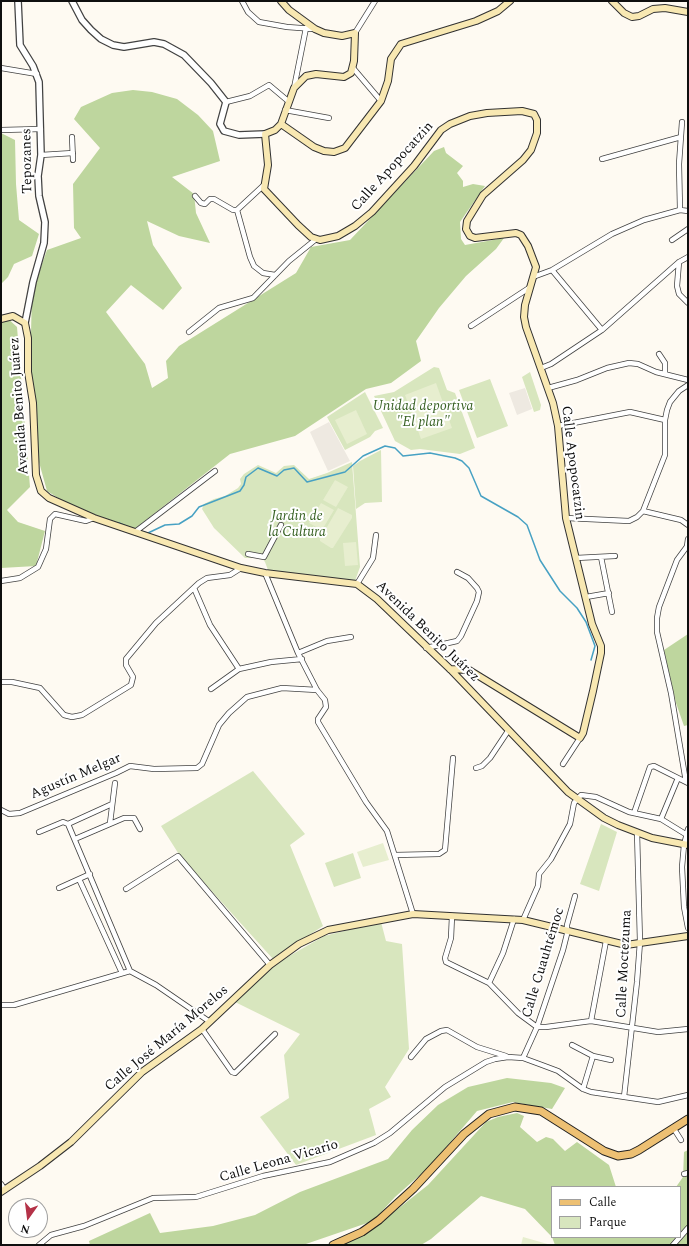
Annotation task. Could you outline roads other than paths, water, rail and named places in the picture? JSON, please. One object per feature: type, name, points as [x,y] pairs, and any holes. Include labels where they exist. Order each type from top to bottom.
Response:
[{"type":"main road","points":[[281,1],[289,10],[315,29],[337,36],[355,33],[353,68],[351,73],[344,77],[316,74],[306,76],[294,88],[288,101],[281,124],[275,130],[265,134],[268,165],[264,189],[293,220],[315,240]]},
{"type":"main road","points":[[281,124],[314,147],[324,151],[340,151],[349,145],[363,122],[381,101],[388,81],[391,59],[401,44],[476,21],[498,11],[510,1]]},
{"type":"main road","points":[[612,1],[624,13],[632,17],[639,16],[653,9],[665,8],[688,12]]},
{"type":"main road","name":"Calle Apopocatzin","points":[[315,240],[338,236],[356,226],[372,212],[414,166],[441,130],[450,124],[470,116],[487,113],[529,112],[534,114],[537,120],[534,143],[522,160],[483,195],[467,221],[466,229],[470,236],[475,238],[516,233],[521,235],[528,246],[536,267],[534,278],[529,288],[524,317],[526,327],[548,388],[558,426],[566,518],[601,653],[588,715],[580,738]]},
{"type":"main road","points":[[1,319],[13,316],[25,323]]},
{"type":"main road","name":"Avenida Benito Juárez","points":[[25,323],[28,338],[28,372],[33,403],[34,455],[37,481],[41,491],[49,498],[94,518],[136,530],[241,568],[265,573],[357,584],[377,599],[426,648],[450,669],[552,778],[577,798],[604,818],[636,832],[652,838],[686,845]]},
{"type":"main road","points":[[450,669],[469,670],[580,738]]},
{"type":"main road","name":"Calle José María Morelos","points":[[3,1191],[40,1166],[71,1142],[142,1072],[202,1029],[270,965],[299,944],[328,930],[413,914],[523,920],[626,945],[688,936]]},
{"type":"main road","points":[[333,1245],[362,1232],[379,1220],[413,1189],[464,1134],[489,1114],[501,1110],[524,1107],[541,1111],[599,1148],[611,1155],[618,1156],[631,1154],[688,1119]]},
{"type":"street","name":"Tepozanes","points":[[18,1],[20,45],[37,74],[41,155],[38,176],[39,196],[45,222],[45,235],[25,323]]},
{"type":"street","points":[[72,1],[82,20],[91,30],[102,39],[113,45],[124,47],[154,42],[164,44],[179,52],[211,83],[226,102]]},
{"type":"street","points":[[242,1],[248,12],[259,22],[287,27],[315,29]]},
{"type":"street","points":[[355,33],[375,1]]},
{"type":"street","points":[[294,88],[306,28]]},
{"type":"street","points":[[1,68],[37,74]]},
{"type":"street","points":[[353,68],[381,101]]},
{"type":"street","points":[[226,102],[250,96],[266,85],[273,87],[288,101]]},
{"type":"street","points":[[226,102],[220,124],[224,131],[239,135],[265,134]]},
{"type":"street","points":[[285,110],[329,118]]},
{"type":"street","points":[[680,210],[679,164],[682,122]]},
{"type":"street","points":[[1,130],[40,129]]},
{"type":"street","points":[[72,137],[73,160]]},
{"type":"street","points":[[602,159],[681,137]]},
{"type":"street","points":[[41,155],[73,153]]},
{"type":"street","points":[[237,210],[264,185]]},
{"type":"street","points":[[195,196],[201,203],[205,204],[210,199],[214,199],[233,210],[237,210]]},
{"type":"street","points":[[237,210],[250,257],[254,266],[263,273],[275,275]]},
{"type":"street","points":[[534,278],[552,270],[612,234],[644,220],[680,210],[688,211]]},
{"type":"street","points":[[672,240],[688,229]]},
{"type":"street","points":[[189,332],[219,308],[253,298],[289,261],[315,240]]},
{"type":"street","points":[[541,368],[551,364],[602,330],[678,262],[688,257]]},
{"type":"street","points":[[678,262],[678,290],[681,298],[688,303]]},
{"type":"street","points":[[552,270],[602,330]]},
{"type":"street","points":[[471,326],[529,288]]},
{"type":"street","points":[[659,354],[665,363],[666,374]]},
{"type":"street","points":[[548,388],[578,380],[607,368],[629,363],[638,364],[656,372],[688,380]]},
{"type":"street","points":[[566,518],[629,521],[637,517],[643,511],[665,455],[665,420],[670,402],[688,385]]},
{"type":"street","points":[[558,426],[630,412],[665,420]]},
{"type":"street","points":[[136,530],[215,471]]},
{"type":"street","points":[[643,511],[681,520],[688,525]]},
{"type":"street","points":[[1,581],[20,578],[38,567],[46,549],[50,519],[55,514],[81,520],[94,518]]},
{"type":"street","points":[[248,554],[264,558],[281,525]]},
{"type":"street","points":[[357,584],[373,558],[376,535]]},
{"type":"street","points":[[687,783],[671,693],[657,632],[657,618],[659,607],[677,560],[687,546],[688,539]]},
{"type":"street","points":[[576,558],[615,556]]},
{"type":"street","points":[[601,557],[612,612]]},
{"type":"street","points":[[1,682],[12,682],[40,688],[64,715],[82,715],[132,685],[133,678],[125,662],[128,656],[156,623],[207,578],[226,576],[241,568]]},
{"type":"street","points":[[426,648],[458,641],[477,601],[477,588],[468,578],[457,572]]},
{"type":"street","points":[[265,573],[298,653],[317,690],[325,700],[326,707],[318,719],[318,722],[366,802],[387,831],[413,914]]},
{"type":"street","points":[[194,588],[210,625],[239,669]]},
{"type":"street","points":[[586,597],[609,593]]},
{"type":"street","points":[[298,653],[327,641],[350,637]]},
{"type":"street","points":[[211,689],[239,669],[270,662],[302,659]]},
{"type":"street","name":"Agustín Melgar","points":[[1,810],[9,814],[20,813],[116,774],[130,766],[150,769],[197,768],[202,764],[220,725],[229,713],[247,697],[282,688],[317,690]]},
{"type":"street","points":[[476,768],[482,766],[490,758],[508,731]]},
{"type":"street","name":"Calle Apopocatzin","points":[[563,764],[580,738]]},
{"type":"street","points":[[395,855],[439,854],[445,850],[453,758]]},
{"type":"street","points":[[634,813],[650,767],[654,766],[687,783]]},
{"type":"street","points":[[661,819],[678,778]]},
{"type":"street","points":[[110,823],[114,783]]},
{"type":"street","points":[[523,920],[538,886],[539,874],[551,859],[570,824],[574,803],[577,798],[584,795],[596,797],[634,813],[661,819],[687,835]]},
{"type":"street","points":[[39,832],[62,822],[68,824],[112,804]]},
{"type":"street","points":[[75,839],[110,823],[130,817],[134,818],[140,829]]},
{"type":"street","points":[[68,824],[130,971],[156,985],[210,1022]]},
{"type":"street","points":[[688,829],[683,887],[688,928]]},
{"type":"street","name":"Calle Moctezuma","points":[[624,1097],[640,942],[636,832]]},
{"type":"street","points":[[126,889],[179,857],[270,965]]},
{"type":"street","points":[[59,888],[90,874]]},
{"type":"street","points":[[79,879],[122,973]]},
{"type":"street","name":"Calle Cuauhtémoc","points":[[523,1058],[536,1027],[562,950],[575,896]]},
{"type":"street","points":[[452,916],[451,938],[445,958],[446,962],[489,983],[518,1013],[536,1027],[591,1021],[658,1032],[688,1029]]},
{"type":"street","points":[[489,983],[503,953],[514,919]]},
{"type":"street","points":[[591,1021],[606,941]]},
{"type":"street","points":[[113,953],[122,951]]},
{"type":"street","points":[[1,1005],[14,1005],[130,971]]},
{"type":"street","points":[[202,1029],[232,1072],[235,1073],[275,1034]]},
{"type":"street","points":[[411,1057],[426,1039],[441,1031],[447,1030],[477,1047],[508,1057]]},
{"type":"street","points":[[572,1045],[593,1056],[611,1060]]},
{"type":"street","points":[[583,1089],[593,1056]]},
{"type":"street","name":"Calle Leona Vicario","points":[[39,1245],[51,1235],[84,1226],[153,1198],[196,1197],[263,1176],[330,1162],[374,1143],[390,1133],[445,1087],[486,1062],[508,1057],[523,1058],[558,1071],[583,1089],[591,1092],[658,1102],[688,1096]]},
{"type":"street","points":[[674,1129],[681,1140]]},
{"type":"street","points":[[1,1184],[3,1191]]},
{"type":"street","points":[[681,1236],[688,1228]]},
{"type":"waterway","points":[[143,532],[148,533],[165,525],[179,524],[192,516],[199,507],[240,491],[244,485],[246,477],[258,468],[277,476],[284,470],[294,468],[307,482],[345,472],[363,456],[385,446],[395,448],[403,456],[430,453],[455,458],[462,461],[469,468],[481,496],[518,517],[527,525],[540,560],[560,591],[577,608],[586,622],[595,646],[591,660]]},
{"type":"waterway","points":[[119,523],[128,527]]},
{"type":"park label","name":"Unidad deportiva \"El plan\"","points":[[423,416]]},
{"type":"park label","name":"Jardin de la Cultura","points":[[297,526]]}]
